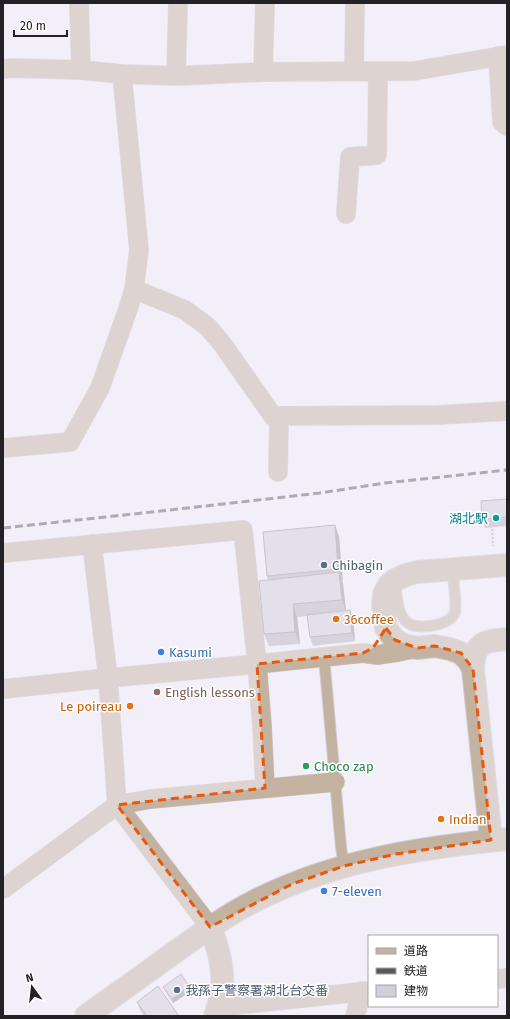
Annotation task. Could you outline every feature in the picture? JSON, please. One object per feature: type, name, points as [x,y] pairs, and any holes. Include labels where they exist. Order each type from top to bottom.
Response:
[{"type":"street","points":[[80,3],[82,70]]},
{"type":"street","points":[[176,76],[178,3]]},
{"type":"street","points":[[263,72],[265,3]]},
{"type":"street","points":[[354,71],[355,3]]},
{"type":"street","points":[[3,70],[13,68],[82,70],[122,74],[176,76],[263,72],[414,71],[502,55],[502,122],[507,126]]},
{"type":"street","points":[[346,214],[350,157],[377,155],[378,71]]},
{"type":"street","points":[[3,448],[70,442],[100,388],[128,309],[134,289],[139,250],[122,74]]},
{"type":"street","points":[[134,289],[185,310],[208,327],[223,345],[273,416],[438,415],[507,411]]},
{"type":"street","points":[[278,472],[279,416]]},
{"type":"street","points":[[3,553],[243,530],[257,664],[265,788]]},
{"type":"street","points":[[92,544],[108,678],[117,805],[210,927],[218,946],[222,965],[222,988],[216,1011],[366,991]]},
{"type":"street","points":[[417,648],[404,645],[395,640],[386,628],[383,605],[384,594],[388,585],[406,575],[417,572],[507,565]]},
{"type":"street","points":[[363,653],[373,648],[380,641],[386,628]]},
{"type":"street","points":[[86,1016],[210,927],[250,903],[292,884],[344,866],[396,854],[442,846],[499,839],[473,669],[475,652],[481,646],[488,641],[507,639]]},
{"type":"street","points":[[3,689],[363,653],[377,655],[435,646],[461,653],[468,660],[473,669]]},
{"type":"street","points":[[3,889],[117,805],[151,799],[335,782]]},
{"type":"street","points":[[355,1016],[366,991]]},
{"type":"lane","points":[[396,580],[398,607],[401,616],[407,622],[416,626],[440,624],[454,614],[456,607],[452,569]]},
{"type":"lane","points":[[324,657],[344,866]]},
{"type":"path","points":[[492,521],[493,547]]},
{"type":"highlighted area","points":[[386,628],[395,640],[417,648],[435,646],[461,653],[473,669],[491,840],[396,854],[344,866],[292,884],[210,927],[117,805],[265,788],[257,664],[363,653],[373,648]]},
{"type":"building","points":[[507,499],[507,517],[482,519],[481,501]]},
{"type":"building","points":[[335,525],[338,569],[267,576],[263,532]]},
{"type":"building","points":[[339,572],[342,600],[293,604],[295,632],[264,634],[259,581]]},
{"type":"building","points":[[350,610],[352,633],[310,637],[307,615]]},
{"type":"building","points":[[181,974],[189,986],[172,999],[163,987]]},
{"type":"building","points":[[158,986],[179,1016],[147,1016],[137,1002]]},
{"type":"railway","points":[[3,528],[320,493],[385,483],[507,470]]},
{"type":"place","name":"湖北駅","points":[[496,518]]},
{"type":"place","name":"Chibagin","points":[[324,565]]},
{"type":"place","name":"36coffee","points":[[336,619]]},
{"type":"place","name":"Kasumi","points":[[161,652]]},
{"type":"place","name":"English lessons","points":[[157,692]]},
{"type":"place","name":"Le poireau","points":[[130,706]]},
{"type":"place","name":"Choco zap","points":[[306,766]]},
{"type":"place","name":"Indian","points":[[441,819]]},
{"type":"place","name":"7-eleven","points":[[324,891]]},
{"type":"place","name":"我孫子警察署湖北台交番","points":[[177,990]]}]
